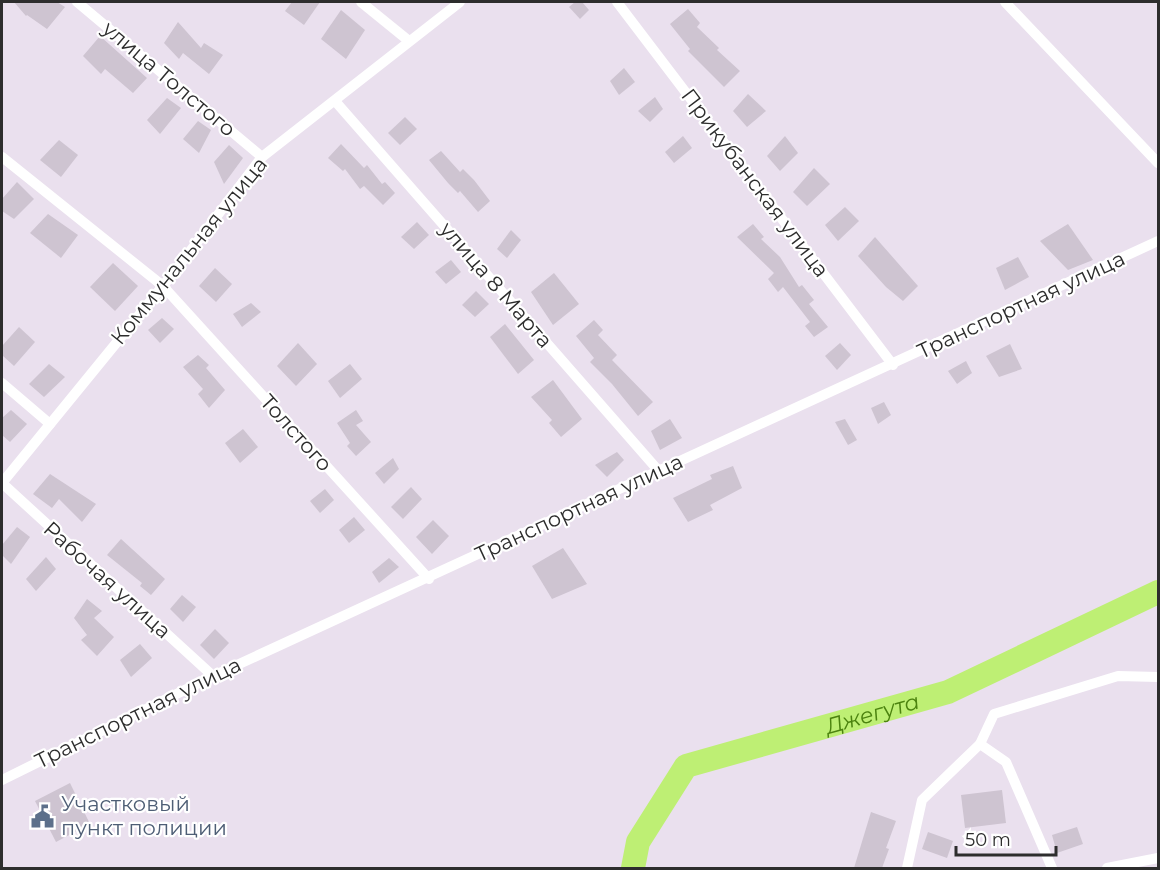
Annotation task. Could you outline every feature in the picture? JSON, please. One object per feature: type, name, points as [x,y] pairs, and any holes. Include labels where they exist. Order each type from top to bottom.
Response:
[{"type":"street","name":"улица Толстого","points":[[77,2],[262,157]]},
{"type":"street","points":[[361,2],[409,41]]},
{"type":"street","name":"Коммунальная улица","points":[[2,483],[163,286],[262,157],[460,2]]},
{"type":"street","name":"Прикубанская улица","points":[[617,2],[893,365]]},
{"type":"street","points":[[1005,2],[1158,164]]},
{"type":"street","name":"улица 8 Марта","points":[[335,101],[657,470]]},
{"type":"street","name":"Толстого","points":[[2,157],[163,286],[429,579]]},
{"type":"street","name":"Транспортная улица","points":[[2,780],[213,676],[429,579],[657,470],[893,365],[1158,241]]},
{"type":"street","points":[[2,383],[50,424]]},
{"type":"street","name":"Рабочая улица","points":[[2,483],[213,676]]},
{"type":"street","points":[[907,868],[922,800],[980,744],[994,714],[1118,675],[1158,677]]},
{"type":"street","points":[[980,744],[1006,762],[1052,868]]},
{"type":"street","points":[[1107,868],[1158,858]]},
{"type":"building","points":[[14,2],[57,2],[65,7],[47,29],[26,16]]},
{"type":"building","points":[[292,2],[320,2],[304,25],[285,11]]},
{"type":"building","points":[[575,2],[582,2],[589,10],[580,19],[569,7]]},
{"type":"building","points":[[688,9],[700,23],[697,27],[740,71],[724,87],[688,51],[690,49],[670,24]]},
{"type":"building","points":[[341,10],[365,30],[346,59],[321,39]]},
{"type":"building","points":[[178,22],[201,48],[204,43],[223,55],[209,74],[183,53],[179,59],[164,43]]},
{"type":"building","points":[[100,36],[147,78],[133,93],[105,69],[101,74],[83,56]]},
{"type":"building","points":[[624,68],[635,82],[619,95],[610,81]]},
{"type":"building","points":[[748,94],[766,111],[747,127],[733,111]]},
{"type":"building","points":[[655,97],[663,109],[650,122],[638,111]]},
{"type":"building","points":[[167,98],[181,108],[160,134],[147,120]]},
{"type":"building","points":[[405,117],[417,129],[400,145],[388,133]]},
{"type":"building","points":[[198,121],[211,130],[199,153],[183,139]]},
{"type":"building","points":[[683,136],[692,148],[674,163],[665,152]]},
{"type":"building","points":[[785,136],[798,153],[780,171],[767,156]]},
{"type":"building","points":[[59,140],[78,155],[61,177],[40,160]]},
{"type":"building","points":[[341,144],[364,168],[367,165],[382,184],[385,182],[395,193],[383,205],[364,186],[360,189],[345,169],[343,171],[328,158]]},
{"type":"building","points":[[229,145],[243,158],[224,184],[214,162]]},
{"type":"building","points":[[441,151],[460,172],[463,169],[474,180],[490,201],[478,212],[460,191],[458,193],[448,183],[429,160]]},
{"type":"building","points":[[814,168],[830,184],[807,206],[793,192]]},
{"type":"building","points":[[17,182],[34,199],[14,219],[2,211],[2,199]]},
{"type":"building","points":[[845,207],[859,221],[838,241],[825,225]]},
{"type":"building","points":[[48,214],[78,235],[61,258],[30,233]]},
{"type":"building","points":[[417,222],[429,235],[414,249],[401,237]]},
{"type":"building","points":[[753,224],[764,237],[761,239],[780,257],[799,287],[802,285],[814,300],[809,304],[828,327],[814,337],[805,326],[810,322],[783,287],[778,292],[768,279],[774,273],[737,237]]},
{"type":"building","points":[[1068,224],[1093,260],[1068,270],[1040,241]]},
{"type":"building","points":[[511,230],[521,240],[507,258],[497,249]]},
{"type":"building","points":[[875,237],[918,286],[903,301],[886,287],[858,256]]},
{"type":"building","points":[[1018,257],[1029,277],[1005,290],[996,268]]},
{"type":"building","points":[[451,260],[461,272],[446,284],[435,272]]},
{"type":"building","points":[[113,263],[138,286],[115,311],[90,287]]},
{"type":"building","points":[[215,268],[232,284],[216,302],[199,286]]},
{"type":"building","points":[[554,273],[579,304],[553,325],[531,292]]},
{"type":"building","points":[[476,291],[489,304],[475,317],[462,305]]},
{"type":"building","points":[[251,303],[261,312],[242,327],[233,314]]},
{"type":"building","points":[[162,318],[174,329],[160,343],[148,330]]},
{"type":"building","points":[[594,320],[603,330],[598,335],[617,355],[612,360],[653,402],[638,416],[612,384],[590,362],[594,358],[576,336]]},
{"type":"building","points":[[505,324],[534,360],[518,374],[490,337]]},
{"type":"building","points":[[19,327],[35,342],[14,366],[2,355],[2,346]]},
{"type":"building","points":[[298,343],[317,364],[296,386],[277,366]]},
{"type":"building","points":[[840,343],[851,355],[837,370],[825,356]]},
{"type":"building","points":[[1010,344],[1022,369],[999,377],[986,356]]},
{"type":"building","points":[[198,355],[209,365],[206,368],[225,390],[209,408],[198,394],[203,389],[183,367]]},
{"type":"building","points":[[966,361],[972,373],[957,384],[948,371]]},
{"type":"building","points":[[49,364],[65,377],[44,397],[29,384]]},
{"type":"building","points":[[350,364],[362,379],[340,398],[328,381]]},
{"type":"building","points":[[553,380],[582,419],[561,437],[549,423],[552,420],[531,397]]},
{"type":"building","points":[[884,402],[891,415],[878,424],[871,408]]},
{"type":"building","points":[[11,410],[27,424],[10,442],[2,435],[2,418]]},
{"type":"building","points":[[356,410],[363,421],[356,425],[371,442],[356,456],[347,446],[350,443],[337,423]]},
{"type":"building","points":[[670,419],[682,438],[660,450],[651,431]]},
{"type":"building","points":[[845,419],[857,440],[848,445],[835,422]]},
{"type":"building","points":[[243,429],[258,447],[240,463],[225,443]]},
{"type":"building","points":[[617,452],[624,460],[607,477],[595,465]]},
{"type":"building","points":[[393,458],[399,469],[384,484],[375,473]]},
{"type":"building","points":[[733,466],[742,488],[710,505],[713,510],[688,522],[673,498],[712,479],[710,475]]},
{"type":"building","points":[[50,474],[96,504],[82,522],[59,499],[52,508],[33,494]]},
{"type":"building","points":[[411,487],[422,499],[403,519],[391,507]]},
{"type":"building","points":[[325,489],[334,500],[320,513],[310,501]]},
{"type":"building","points":[[354,517],[365,530],[349,543],[339,530]]},
{"type":"building","points":[[433,520],[449,536],[432,554],[416,537]]},
{"type":"building","points":[[17,527],[30,537],[11,564],[2,555],[2,545]]},
{"type":"building","points":[[121,539],[165,579],[151,595],[140,586],[142,583],[107,555]]},
{"type":"building","points":[[563,548],[587,584],[552,599],[532,566]]},
{"type":"building","points":[[46,557],[56,569],[36,591],[26,579]]},
{"type":"building","points":[[389,558],[399,567],[379,583],[372,572]]},
{"type":"building","points":[[182,595],[196,607],[183,622],[170,609]]},
{"type":"building","points":[[87,599],[102,611],[94,618],[114,637],[97,656],[81,640],[87,635],[74,618]]},
{"type":"building","points":[[215,629],[229,643],[214,659],[200,645]]},
{"type":"building","points":[[140,644],[152,658],[131,677],[120,660]]},
{"type":"building","points":[[70,783],[90,824],[56,842],[35,801]]},
{"type":"building","points":[[1002,790],[1006,823],[965,828],[961,795]]},
{"type":"building","points":[[871,812],[896,821],[886,848],[889,849],[882,868],[854,868]]},
{"type":"building","points":[[1077,827],[1083,844],[1057,853],[1052,835]]},
{"type":"building","points":[[928,832],[953,841],[947,858],[922,849]]},
{"type":"waterway","name":"Джегута","points":[[633,868],[638,842],[686,766],[948,692],[1158,592]]},
{"type":"place","name":"Участковый пункт полиции","points":[[43,816]]}]
